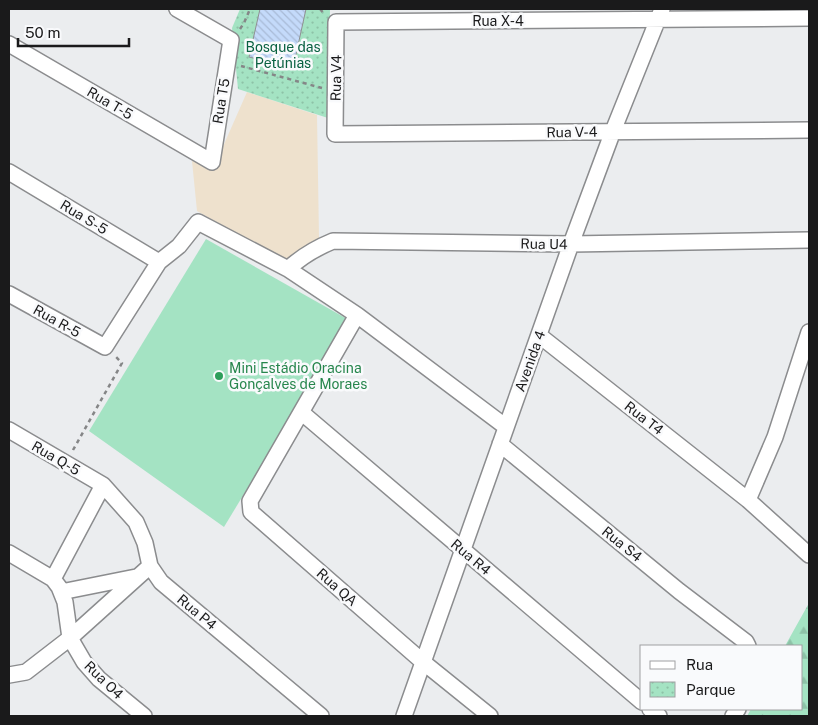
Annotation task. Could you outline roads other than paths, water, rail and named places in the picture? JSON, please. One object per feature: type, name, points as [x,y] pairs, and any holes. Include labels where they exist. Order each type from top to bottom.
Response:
[{"type":"street","name":"Rua T5","points":[[177,9],[231,40],[212,162]]},
{"type":"street","name":"Rua X-4","points":[[336,22],[660,15],[809,18]]},
{"type":"street","name":"Avenida 4","points":[[404,716],[613,131],[660,15]]},
{"type":"street","name":"Rua V4","points":[[335,134],[336,22]]},
{"type":"street","name":"Rua T-5","points":[[9,44],[212,162]]},
{"type":"street","name":"Rua V-4","points":[[335,134],[809,130]]},
{"type":"street","name":"Rua S-5","points":[[9,172],[159,262]]},
{"type":"street","points":[[159,262],[180,246],[198,222],[288,269],[357,315],[506,427]]},
{"type":"street","name":"Rua U4","points":[[288,269],[300,258],[316,248],[333,241],[572,244],[809,240]]},
{"type":"street","name":"Rua R-5","points":[[9,294],[105,347],[159,262]]},
{"type":"street","points":[[301,412],[357,315]]},
{"type":"street","points":[[748,500],[775,437],[809,332]]},
{"type":"street","name":"Rua T4","points":[[540,336],[748,500],[809,555]]},
{"type":"street","name":"Rua QA","points":[[301,412],[250,501],[251,512],[423,662],[490,716]]},
{"type":"street","name":"Rua R4","points":[[301,412],[640,700]]},
{"type":"street","name":"Rua Q-5","points":[[9,430],[103,485]]},
{"type":"street","name":"Rua S4","points":[[500,444],[679,591],[747,644]]},
{"type":"street","points":[[57,585],[103,485]]},
{"type":"street","name":"Rua P4","points":[[103,485],[136,522],[145,542],[150,566],[161,582],[321,716]]},
{"type":"street","points":[[9,553],[57,585],[65,602],[70,638]]},
{"type":"street","points":[[9,675],[26,672],[70,638],[150,566]]},
{"type":"street","points":[[57,585],[136,577]]},
{"type":"street","name":"Rua O4","points":[[70,638],[84,662],[100,679],[144,716]]},
{"type":"place","name":"Mini Estádio Oracina Gonçalves de Moraes","points":[[219,376]]},
{"type":"park label","name":"Bosque das Petúnias","points":[[283,56]]}]
